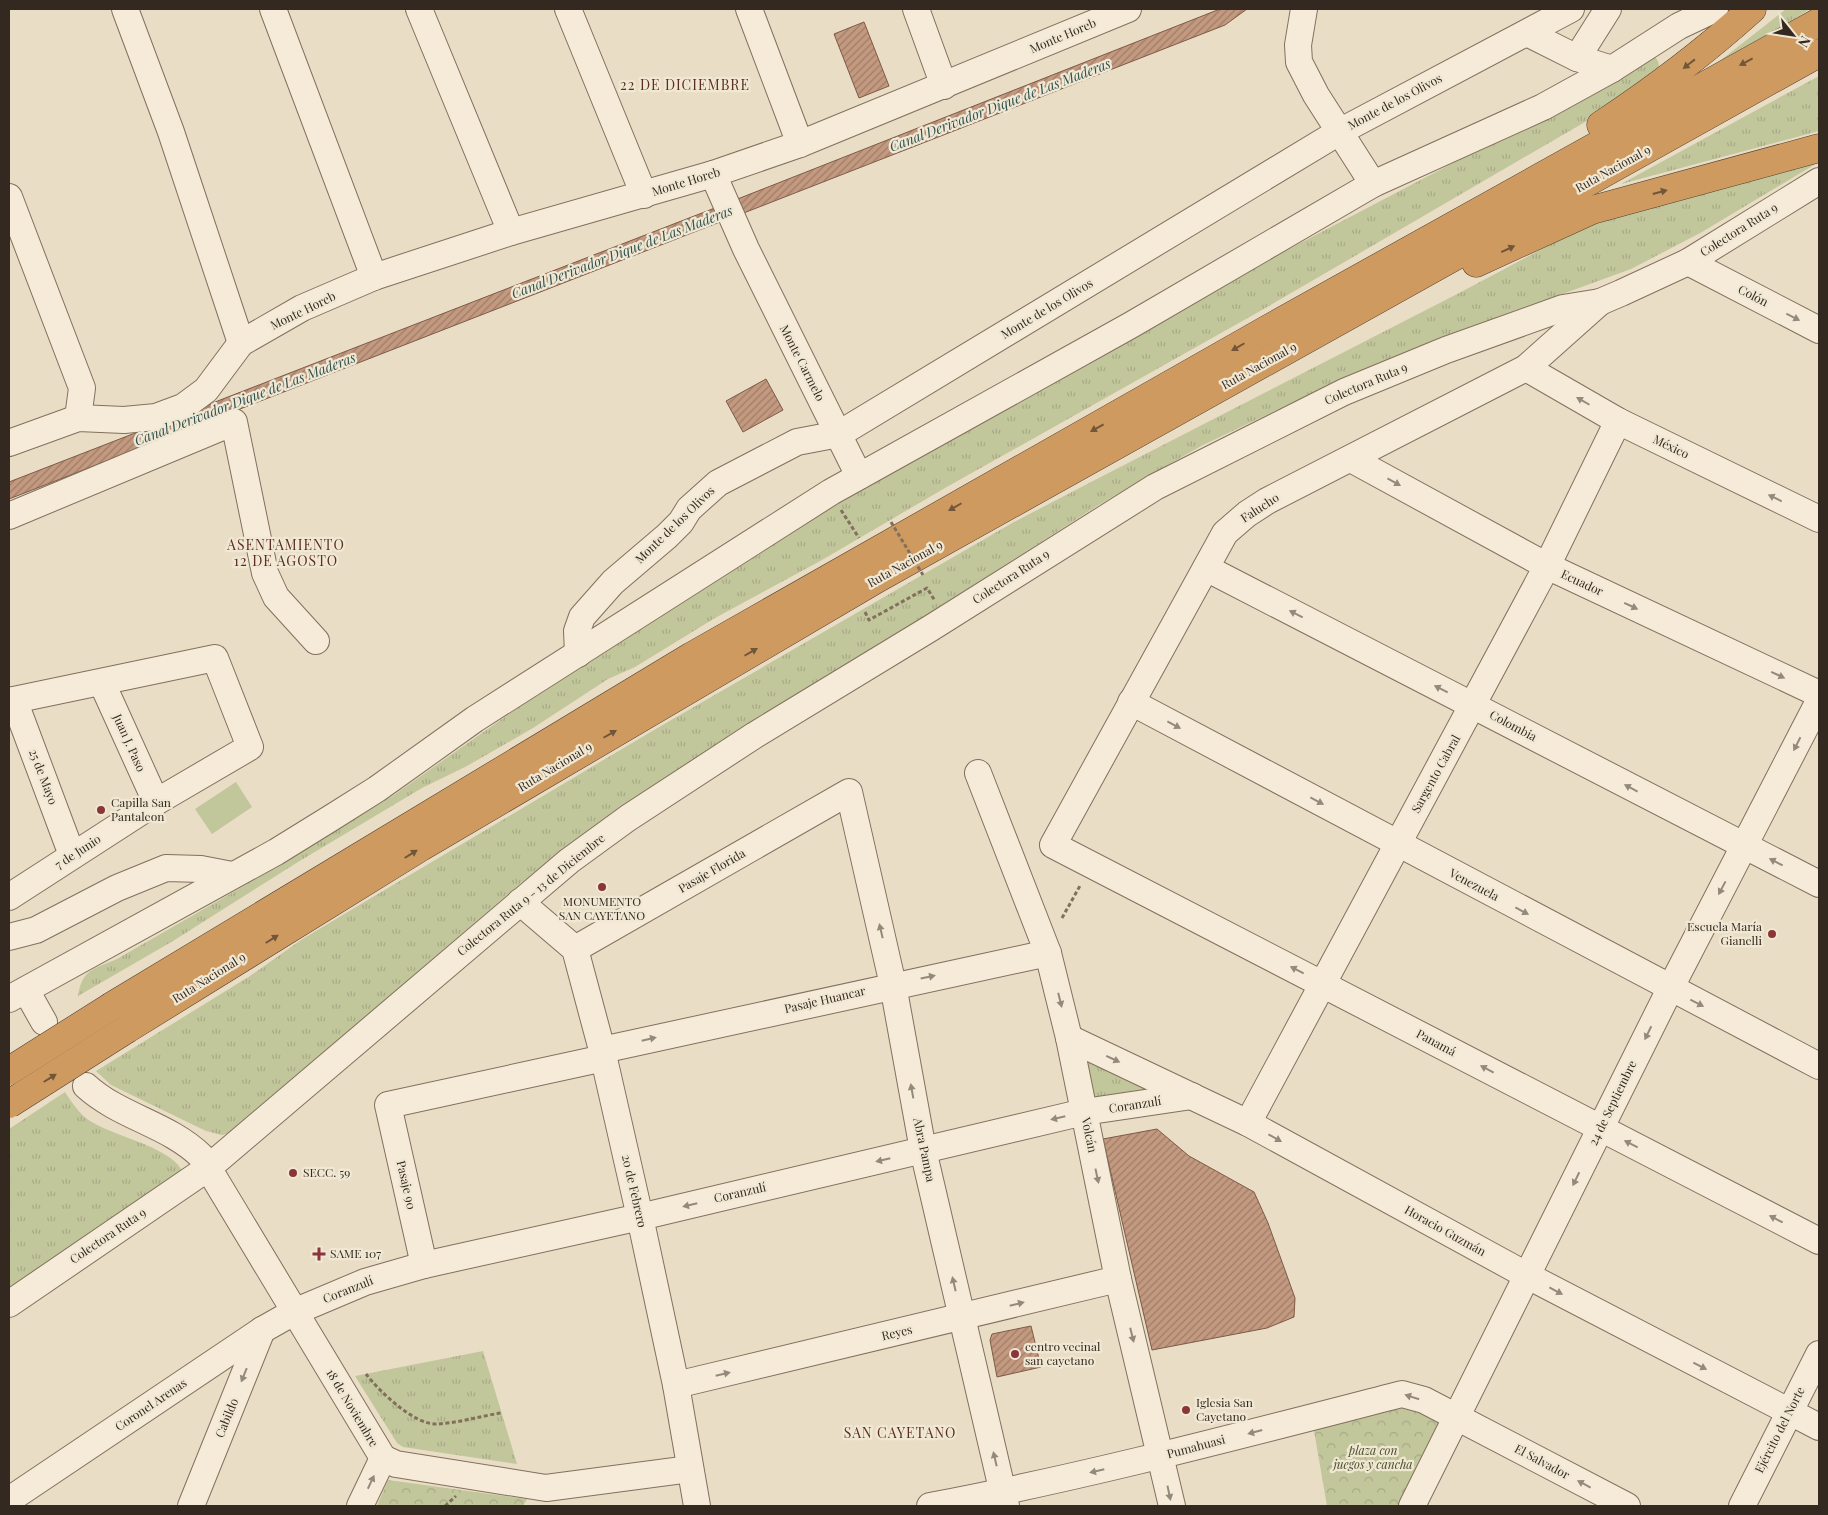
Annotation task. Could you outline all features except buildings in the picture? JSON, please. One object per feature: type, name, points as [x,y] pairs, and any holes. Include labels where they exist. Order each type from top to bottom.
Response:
[{"type":"highway","points":[[1268,329],[1317,288],[1524,172],[1659,87],[1712,46],[1752,9]]},
{"type":"highway","name":"Ruta Nacional 9","points":[[9,1071],[112,1006],[692,656],[1268,329],[1819,22]]},
{"type":"highway","name":"Ruta Nacional 9","points":[[9,1104],[421,847],[706,678],[880,577],[1819,53]]},
{"type":"highway","points":[[1304,341],[1372,316],[1416,291],[1592,210],[1819,148]]},
{"type":"street","points":[[9,443],[78,418],[124,420],[156,417],[183,407],[206,390],[241,343],[171,132],[125,9]]},
{"type":"street","points":[[273,9],[374,277]]},
{"type":"street","points":[[419,9],[511,232]]},
{"type":"street","points":[[568,9],[644,195]]},
{"type":"street","points":[[749,9],[800,144]]},
{"type":"street","points":[[916,9],[944,86]]},
{"type":"street","points":[[1304,9],[1298,45],[1299,62],[1338,132],[1373,184]]},
{"type":"street","name":"Monte de los Olivos","points":[[578,654],[577,631],[582,617],[613,582],[667,536],[681,522],[689,509],[718,484],[797,442],[839,434],[1338,132],[1571,9]]},
{"type":"street","points":[[1577,58],[1608,9]]},
{"type":"street","points":[[44,1022],[18,994],[276,852],[377,789],[474,719],[859,476],[1131,325],[1373,184],[1543,107],[1612,69],[1679,26],[1713,9]]},
{"type":"street","name":"Monte Horeb","points":[[241,343],[302,308],[374,277],[511,232],[713,174],[800,144],[944,86],[1119,10]]},
{"type":"street","points":[[1527,33],[1577,58],[1612,69]]},
{"type":"street","name":"Monte Carmelo","points":[[713,174],[746,250],[859,476]]},
{"type":"street","name":"Colectora Ruta 9","points":[[931,628],[1155,487],[1264,430],[1344,392],[1446,350],[1563,308],[1600,302],[1688,262],[1819,181]]},
{"type":"street","points":[[9,197],[18,253],[82,388],[78,418]]},
{"type":"street","name":"Colón","points":[[1688,262],[1819,330]]},
{"type":"street","name":"Falucho","points":[[1053,846],[1225,533],[1247,514],[1267,501],[1526,368],[1600,302]]},
{"type":"street","name":"México","points":[[1526,368],[1618,422],[1819,519]]},
{"type":"street","points":[[9,516],[234,422],[265,573],[276,596],[316,641]]},
{"type":"street","name":"Sargento Cabral","points":[[1248,1123],[1547,566],[1618,422]]},
{"type":"street","name":"Ecuador","points":[[1352,459],[1547,566],[1819,694]]},
{"type":"street","name":"Colombia","points":[[1206,568],[1819,884]]},
{"type":"street","name":"Colectora Ruta 9 - 13 de Diciembre","points":[[208,1168],[569,861],[628,818],[755,735],[931,628]]},
{"type":"street","name":"7 de Junio","points":[[9,897],[156,802],[250,746],[215,658],[102,683]]},
{"type":"street","points":[[11,700],[102,683]]},
{"type":"street","name":"Juan J. Paso","points":[[102,683],[156,802]]},
{"type":"street","name":"25 de Mayo","points":[[11,700],[72,855]]},
{"type":"street","name":"24 de Septiembre","points":[[1412,1506],[1670,989],[1819,701]]},
{"type":"street","name":"Venezuela","points":[[1131,702],[1670,989],[1819,1066]]},
{"type":"street","name":"Volcán","points":[[978,773],[1048,952],[1069,1038],[1118,1279],[1172,1506]]},
{"type":"street","name":"Pasaje Florida","points":[[575,949],[849,792]]},
{"type":"street","name":"Abra Pampa","points":[[849,792],[893,985],[923,1150],[1005,1499]]},
{"type":"street","name":"Panamá","points":[[1053,846],[1322,983],[1819,1241]]},
{"type":"street","points":[[9,937],[36,930],[117,888],[166,868],[201,869],[232,875]]},
{"type":"street","points":[[520,902],[575,949]]},
{"type":"street","name":"20 de Febrero","points":[[575,949],[603,1054],[640,1217],[676,1385],[697,1506]]},
{"type":"street","name":"Pasaje Huancar","points":[[388,1105],[893,985],[1048,952]]},
{"type":"street","name":"Horacio Guzmán","points":[[1069,1038],[1248,1123],[1528,1276],[1819,1427]]},
{"type":"street","name":"18 de Noviembre","points":[[86,1086],[115,1108],[189,1145],[201,1156],[382,1458],[396,1464],[542,1497],[690,1470]]},
{"type":"street","name":"Coranzulí","points":[[294,1312],[365,1282],[424,1265],[640,1217],[1084,1112],[1192,1096]]},
{"type":"street","name":"Pasaje 90","points":[[388,1105],[424,1265]]},
{"type":"street","name":"Colectora Ruta 9","points":[[9,1304],[208,1168]]},
{"type":"street","name":"Reyes","points":[[676,1385],[962,1318],[1118,1279]]},
{"type":"street","name":"Coronel Arenas","points":[[9,1500],[262,1330],[294,1312]]},
{"type":"street","name":"Cabildo","points":[[192,1506],[262,1330]]},
{"type":"street","name":"Ejército del Norte","points":[[1742,1506],[1819,1354]]},
{"type":"street","name":"Pumahuasi","points":[[930,1506],[1005,1499],[1161,1456],[1402,1394],[1424,1400],[1456,1417]]},
{"type":"street","name":"El Salvador","points":[[1456,1417],[1627,1506]]},
{"type":"street","points":[[360,1506],[382,1458]]},
{"type":"street","points":[[35,1506],[50,1474]]},
{"type":"path","points":[[838,506],[860,540],[868,536]]},
{"type":"path","points":[[883,527],[891,522],[923,575],[915,580]]},
{"type":"path","points":[[873,607],[864,612],[869,620],[927,588]]},
{"type":"path","points":[[1062,918],[1091,865]]},
{"type":"path","points":[[366,1374],[391,1401],[418,1418],[435,1424],[502,1413]]},
{"type":"path","points":[[445,1506],[462,1490]]},
{"type":"green space","points":[[1786,9],[1810,9],[1684,89]]},
{"type":"green space","points":[[1655,57],[1660,70],[1616,104],[1262,310],[945,488],[822,560],[715,618],[635,667],[608,679],[533,728],[467,766],[422,788],[298,862],[173,941],[78,996],[83,980],[90,971],[117,959],[294,857],[341,824],[391,797],[671,600],[1123,336]]},
{"type":"green space","points":[[1819,76],[1819,131],[1621,184]]},
{"type":"green space","points":[[1819,156],[1819,162],[1702,232],[1631,269],[1491,320],[1287,405],[1201,446],[1097,506],[610,818],[521,883],[230,1133],[222,1135],[206,1131],[111,1085],[96,1071],[250,976],[301,940],[361,904],[654,730],[1014,522],[1463,291],[1585,226]]},
{"type":"green space","points":[[236,782],[252,807],[212,834],[195,809]]},
{"type":"green space","points":[[1084,1055],[1160,1093],[1091,1102]]},
{"type":"green space","points":[[65,1092],[87,1119],[164,1154],[181,1169],[176,1176],[9,1294],[9,1129]]},
{"type":"green space","points":[[483,1351],[517,1464],[403,1447],[397,1443],[355,1376]]},
{"type":"green space","name":"plaza con juegos y cancha","points":[[1401,1399],[1443,1424],[1404,1506],[1327,1506],[1313,1425]]},
{"type":"green space","points":[[388,1480],[527,1499],[523,1506],[377,1506]]},
{"type":"place","name":"Capilla San Pantaleon","points":[[101,810]]},
{"type":"place","name":"MONUMENTO SAN CAYETANO","points":[[602,887]]},
{"type":"place","name":"Escuela María Gianelli","points":[[1772,934]]},
{"type":"place","name":"SECC. 59","points":[[293,1173]]},
{"type":"place","name":"SAME 107","points":[[319,1254]]},
{"type":"place","name":"centro vecinal san cayetano","points":[[1015,1354]]},
{"type":"place","name":"Iglesia San Cayetano","points":[[1186,1410]]},
{"type":"district","name":"22 DE DICIEMBRE","points":[[685,85]]},
{"type":"district","name":"ASENTAMIENTO 12 DE AGOSTO","points":[[286,554]]},
{"type":"district","name":"SAN CAYETANO","points":[[900,1433]]},
{"type":"water label","name":"Canal Derivador Dique de Las Maderas","points":[[1000,105]]},
{"type":"water label","name":"Canal Derivador Dique de Las Maderas","points":[[622,252]]},
{"type":"water label","name":"Canal Derivador Dique de Las Maderas","points":[[245,399]]}]
